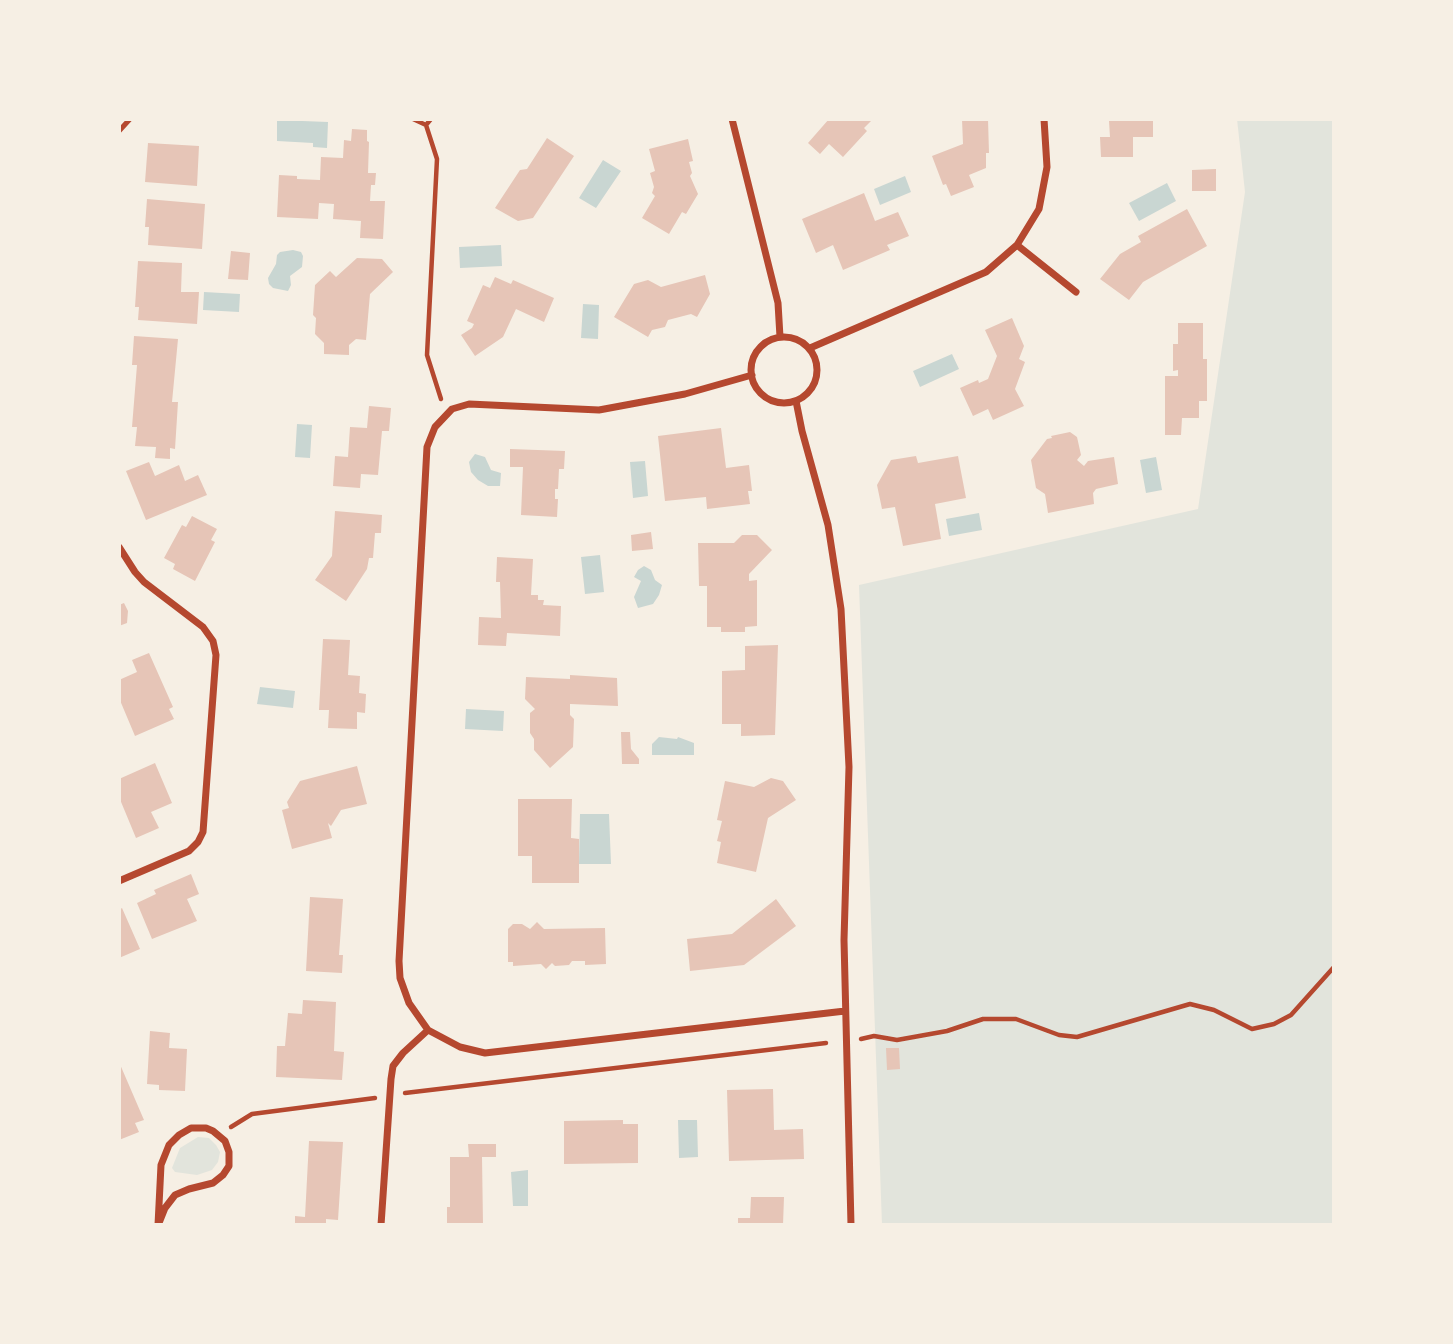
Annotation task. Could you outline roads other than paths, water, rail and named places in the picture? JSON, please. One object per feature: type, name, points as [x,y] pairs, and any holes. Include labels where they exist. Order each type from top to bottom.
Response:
[{"type":"street","points":[[732,119],[778,303],[780,337]]},
{"type":"street","points":[[810,348],[986,272],[1017,245],[1039,209],[1047,167],[1044,119]]},
{"type":"street","points":[[1017,245],[1076,292]]},
{"type":"street","points":[[791,338],[810,348],[815,358],[817,378],[813,388],[796,401],[786,403],[768,399],[760,393],[752,375],[752,365],[755,354],[770,340],[791,338]]},
{"type":"street","points":[[752,375],[685,394],[612,409],[584,411],[478,404],[461,406],[446,414],[435,427],[427,447],[399,961],[409,1003],[428,1030],[460,1047],[485,1053],[845,1011]]},
{"type":"street","points":[[796,401],[828,525],[841,609],[849,767],[844,940],[851,1225]]},
{"type":"street","points":[[119,547],[144,582],[203,627],[213,640],[216,655],[203,832],[189,851],[119,881]]},
{"type":"street","points":[[381,1225],[391,1079],[397,1060],[428,1030]]},
{"type":"street","points":[[206,1128],[225,1141],[229,1152],[229,1166],[213,1183],[189,1188],[175,1195],[168,1203],[159,1224],[161,1165],[173,1139],[185,1131],[206,1128]]},
{"type":"lane","points":[[119,131],[130,119]]}]
